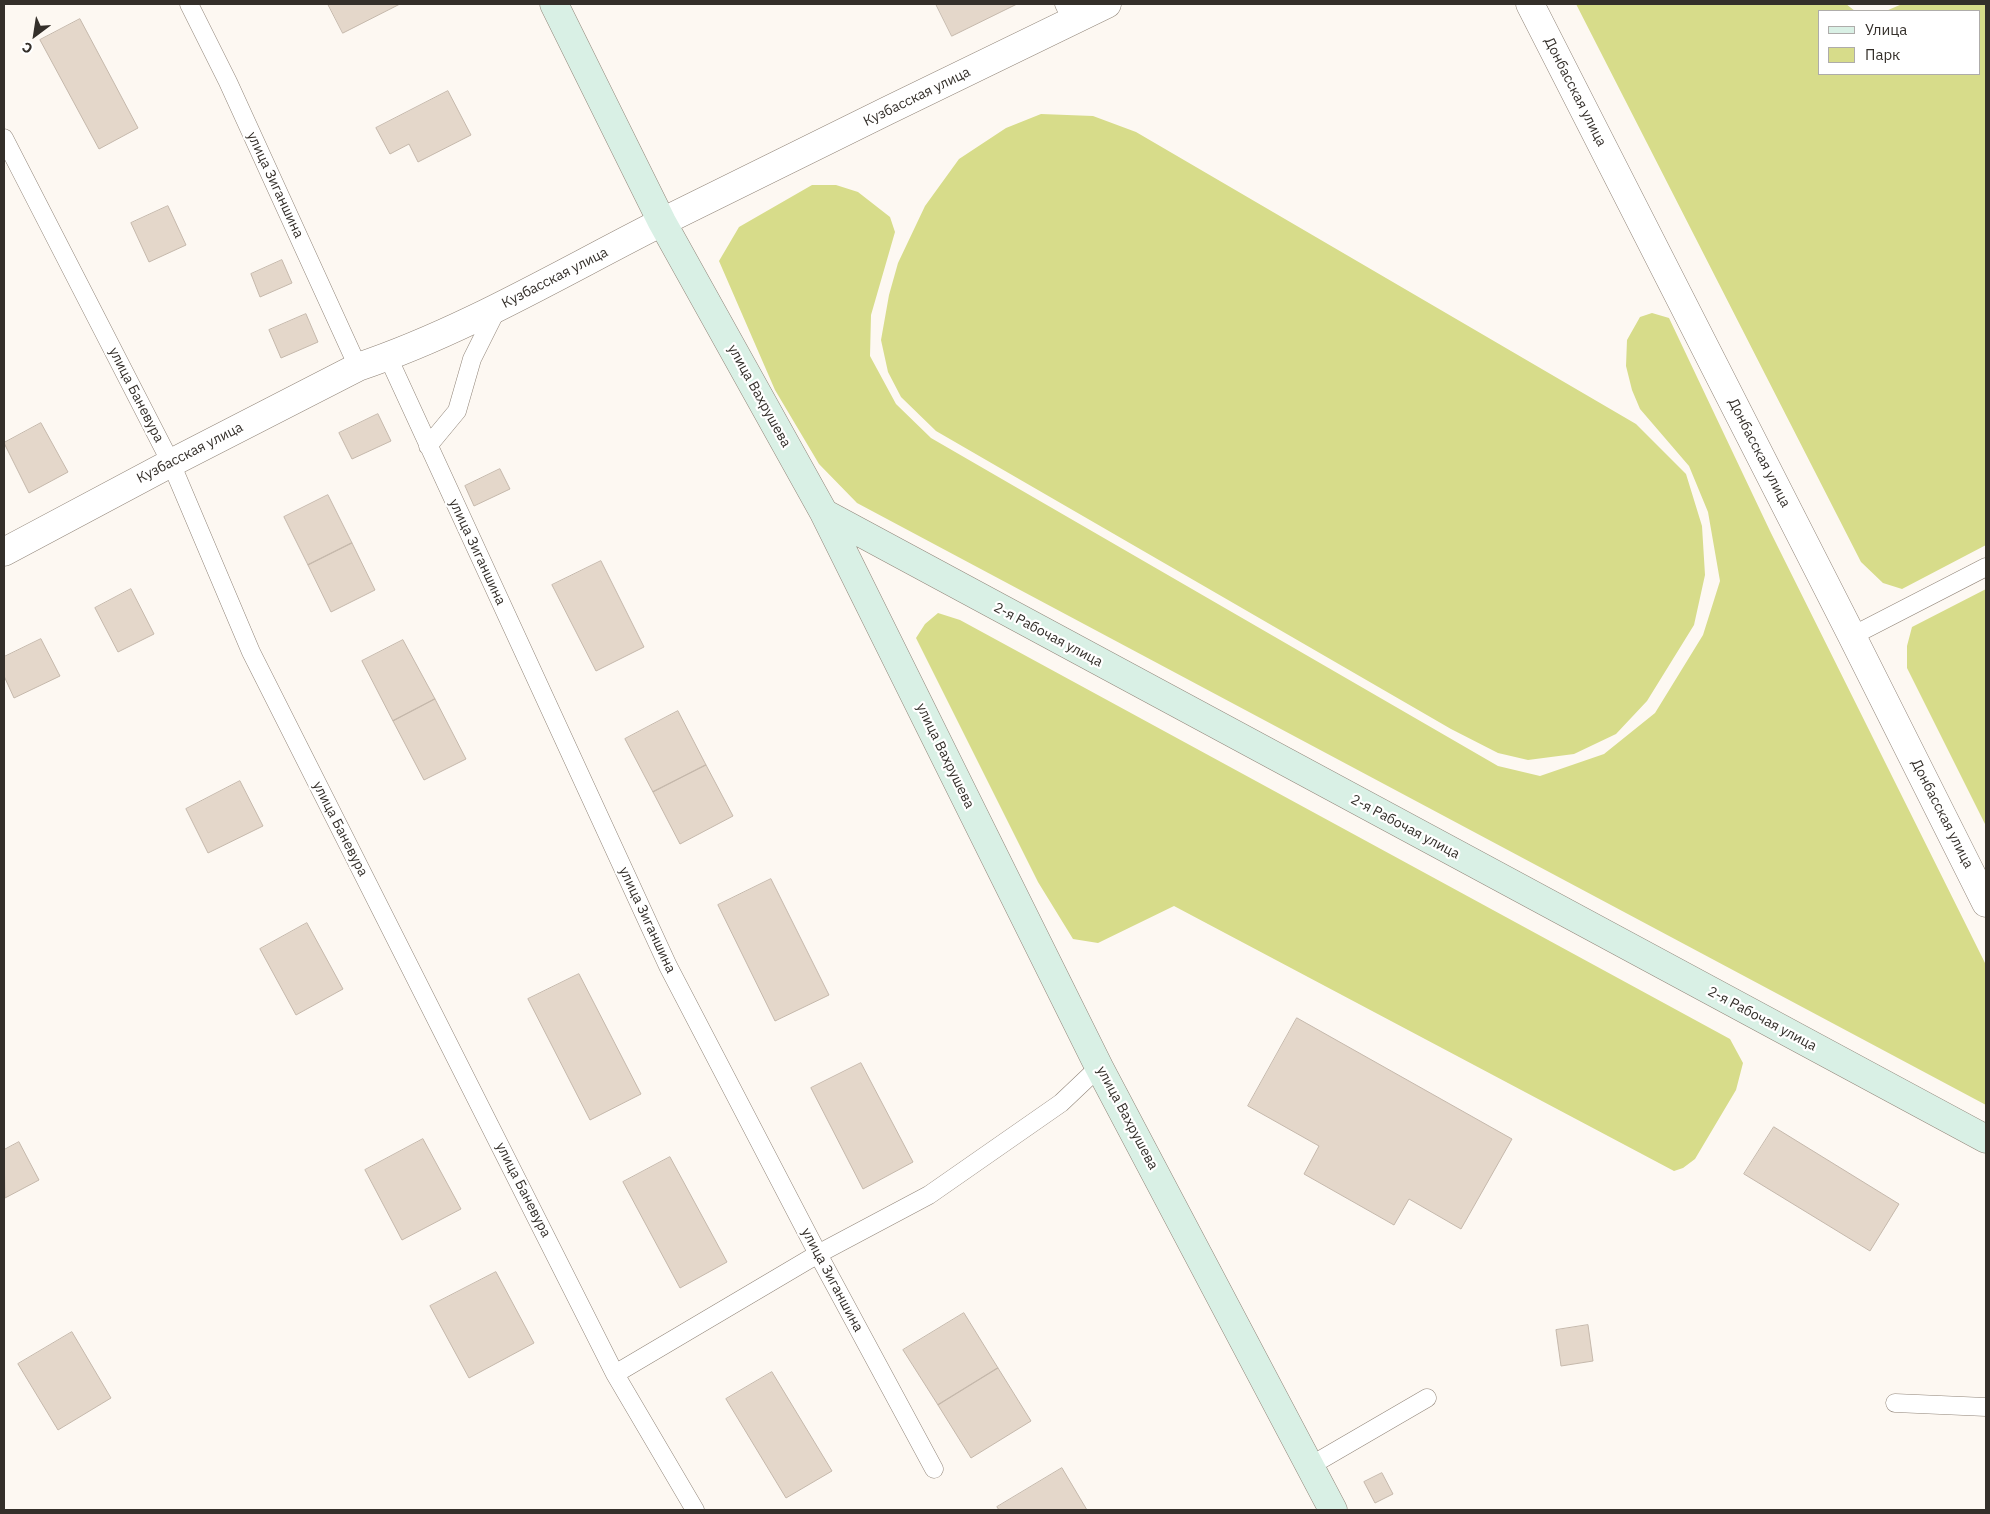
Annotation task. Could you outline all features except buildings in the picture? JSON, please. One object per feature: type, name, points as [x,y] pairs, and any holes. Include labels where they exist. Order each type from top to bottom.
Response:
[{"type":"main road","name":"улица Вахрушева","points":[[554,4],[662,222],[824,513],[1100,1067],[1333,1510]]},
{"type":"main road","name":"2-я Рабочая улица","points":[[824,513],[1986,1139]]},
{"type":"street","name":"Кузбасская улица","points":[[4,552],[171,462],[358,367],[388,357],[498,307],[1068,12],[1107,4]]},
{"type":"street","name":"Донбасская улица","points":[[1530,4],[1986,903]]},
{"type":"lane","name":"улица Зиганшина","points":[[189,4],[228,82],[358,367]]},
{"type":"lane","name":"улица Баневура","points":[[4,138],[171,462],[251,652],[615,1374],[695,1510]]},
{"type":"lane","points":[[428,446],[457,411],[472,359],[498,307]]},
{"type":"lane","name":"улица Зиганшина","points":[[388,357],[668,966],[818,1254],[934,1469]]},
{"type":"lane","points":[[1852,636],[1986,567]]},
{"type":"lane","points":[[615,1374],[818,1254],[929,1195],[1061,1103],[1100,1067]]},
{"type":"lane","points":[[1310,1466],[1428,1398]]},
{"type":"lane","points":[[1895,1403],[1986,1407]]},
{"type":"green space","points":[[1576,4],[1846,4],[1854,10],[1818,10],[1818,75],[1980,75],[1980,10],[1888,10],[1902,4],[1986,4],[1986,545],[1902,589],[1883,583],[1861,562]]},
{"type":"green space","points":[[1041,114],[1093,116],[1136,132],[1636,424],[1686,474],[1702,526],[1705,575],[1694,625],[1647,701],[1616,734],[1574,754],[1528,760],[1498,753],[1451,729],[936,431],[901,397],[888,372],[881,340],[889,295],[898,263],[925,206],[959,159],[1006,128]]},
{"type":"green space","points":[[812,185],[836,185],[858,192],[890,217],[895,232],[871,315],[870,356],[896,404],[931,438],[1498,766],[1540,776],[1604,754],[1655,713],[1703,635],[1720,581],[1708,512],[1689,466],[1640,409],[1632,390],[1626,366],[1627,340],[1640,317],[1652,313],[1669,318],[1770,531],[1986,965],[1986,1105],[857,503],[819,464],[775,390],[719,261],[739,227]]},
{"type":"green space","points":[[1986,589],[1986,826],[1907,668],[1907,646],[1912,627]]},
{"type":"green space","points":[[938,613],[960,620],[1730,1039],[1743,1063],[1736,1090],[1695,1159],[1683,1168],[1674,1171],[1174,906],[1098,943],[1073,939],[1038,882],[916,638],[925,624]]}]
